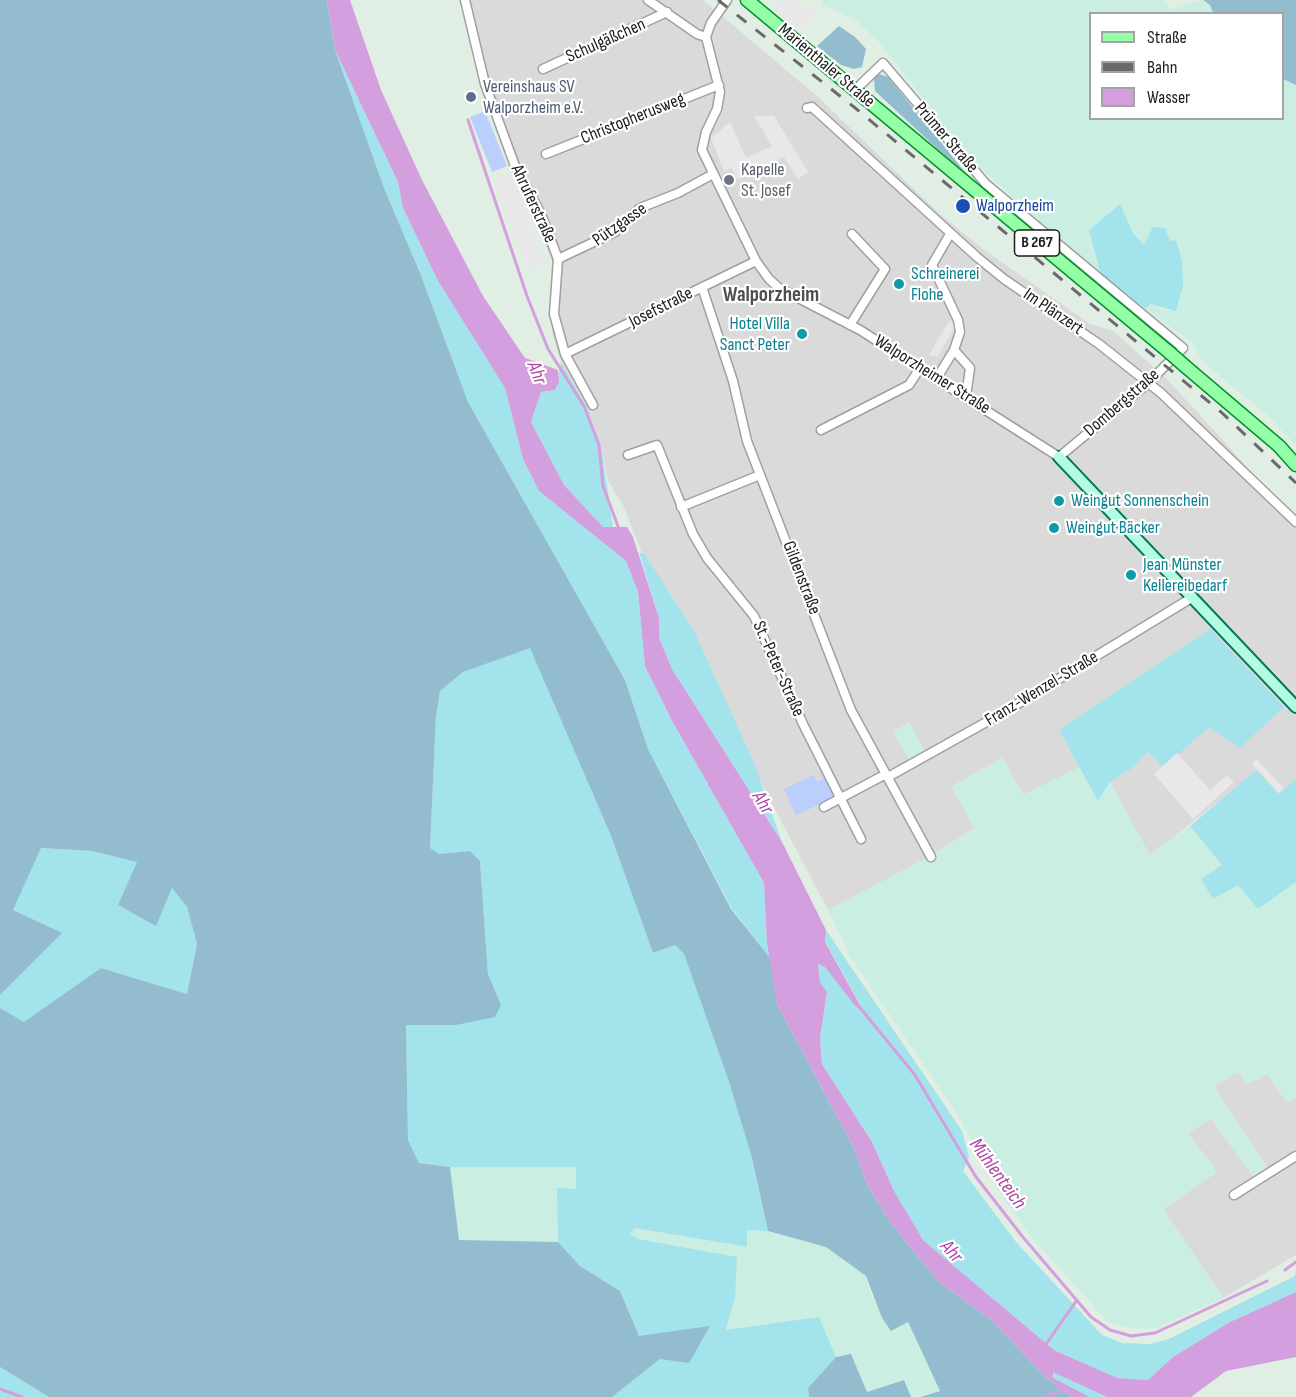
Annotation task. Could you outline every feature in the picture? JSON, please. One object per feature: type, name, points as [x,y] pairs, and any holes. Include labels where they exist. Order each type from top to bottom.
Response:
[{"type":"main road","name":"Marienthaler Straße","points":[[747,0],[1170,353],[1279,446],[1296,465]]},
{"type":"street","name":"Ahruferstraße","points":[[465,0],[485,84],[515,166],[541,214],[558,259],[554,314],[568,353],[593,405]]},
{"type":"street","points":[[648,0],[697,34],[706,37],[711,23],[727,0]]},
{"type":"street","name":"Schulgäßchen","points":[[543,69],[667,12]]},
{"type":"street","name":"Walporzheimer Straße","points":[[706,37],[719,85],[717,109],[703,142],[702,150],[756,261],[769,279],[779,288],[850,325],[937,378],[1059,457],[1296,707]]},
{"type":"street","name":"Prümer Straße","points":[[855,90],[883,63],[986,184],[1183,348]]},
{"type":"street","name":"Christopherusweg","points":[[546,154],[719,85]]},
{"type":"street","name":"Im Plänzert","points":[[807,108],[812,107],[950,234],[1004,279],[1100,344],[1161,393],[1296,522]]},
{"type":"street","name":"Pützgasse","points":[[558,259],[615,232],[640,208],[678,193],[713,174]]},
{"type":"street","points":[[850,325],[885,269],[852,234]]},
{"type":"street","points":[[937,378],[954,350],[960,332],[958,320],[932,265],[950,234]]},
{"type":"street","name":"Josefstraße","points":[[568,353],[756,261]]},
{"type":"street","name":"Gildenstraße","points":[[702,287],[733,381],[747,441],[851,710],[931,856]]},
{"type":"street","name":"Dombergstraße","points":[[1059,457],[1147,384],[1183,348]]},
{"type":"street","points":[[954,350],[970,368],[966,396]]},
{"type":"street","points":[[821,430],[909,386],[920,368]]},
{"type":"street","name":"St.-Peter-Straße","points":[[628,455],[657,446],[681,507],[707,558],[754,616],[803,724],[861,839]]},
{"type":"street","points":[[681,507],[760,475]]},
{"type":"street","name":"Franz-Wenzel-Straße","points":[[824,807],[1006,711],[1193,597]]},
{"type":"street","points":[[1234,1195],[1296,1156]]},
{"type":"shaded area","points":[[0,0],[327,0],[335,50],[384,188],[420,273],[468,402],[625,680],[648,749],[731,909],[771,959],[777,1004],[855,1150],[868,1187],[893,1226],[940,1283],[988,1317],[1046,1377],[1071,1397],[920,1397],[940,1391],[908,1322],[891,1331],[882,1318],[866,1276],[826,1247],[768,1231],[752,1158],[729,1082],[684,954],[675,945],[653,953],[611,836],[530,648],[463,672],[440,691],[436,716],[430,848],[439,854],[470,851],[480,861],[488,974],[501,1005],[495,1017],[456,1025],[406,1025],[408,1140],[419,1163],[450,1167],[459,1240],[558,1242],[580,1266],[620,1291],[639,1336],[710,1326],[689,1363],[660,1359],[612,1397],[49,1397],[0,1367],[0,1008],[24,1022],[101,968],[187,994],[197,944],[187,907],[172,888],[156,926],[118,905],[137,862],[92,851],[41,848],[13,910],[62,933],[0,995]]},
{"type":"shaded area","points":[[462,0],[703,0],[818,97],[941,215],[983,249],[1090,324],[1113,331],[1168,380],[1296,521],[1296,778],[1279,794],[1256,771],[1150,856],[1110,782],[1131,769],[1148,752],[1162,767],[1209,726],[1283,707],[1059,730],[1080,767],[1023,795],[1002,758],[951,787],[975,828],[929,857],[828,910],[647,566],[623,505],[608,481],[601,445],[586,406],[561,362],[552,334],[553,264],[481,88]]},
{"type":"shaded area","points":[[781,0],[789,0],[818,11],[800,32],[772,8]]},
{"type":"shaded area","points":[[824,0],[1163,0],[1172,10],[1201,0],[1210,5],[1213,12],[1089,12],[1089,120],[1284,120],[1284,79],[1296,85],[1296,445],[1267,415],[1204,363],[1191,342],[1146,309],[1150,304],[1164,310],[1176,310],[1183,286],[1182,261],[1176,240],[1144,246],[1133,233],[1119,205],[1089,230],[1101,276],[988,175],[952,136],[881,44],[857,21],[821,4]]},
{"type":"shaded area","points":[[1203,0],[1296,0],[1296,85],[1284,79],[1284,12],[1213,12],[1210,5]]},
{"type":"shaded area","points":[[839,26],[855,37],[866,49],[862,67],[854,69],[841,65],[817,46]]},
{"type":"shaded area","points":[[335,50],[398,182],[403,208],[438,281],[505,388],[523,459],[539,491],[626,561],[638,592],[645,666],[671,719],[764,883],[767,943],[771,959],[732,909],[648,749],[625,680],[468,402],[420,273],[384,188]]},
{"type":"shaded area","points":[[879,74],[888,77],[973,182],[875,91],[874,78]]},
{"type":"shaded area","points":[[485,111],[507,166],[492,172],[470,117]]},
{"type":"shaded area","points":[[754,116],[774,116],[808,172],[798,179],[784,157],[737,179],[731,168],[724,171],[711,138],[730,122],[746,158],[772,146]]},
{"type":"shaded area","points":[[511,173],[546,264],[528,271],[493,180]]},
{"type":"shaded area","points":[[1120,204],[1133,233],[1144,245],[1153,227],[1165,228],[1170,241],[1176,240],[1182,261],[1183,286],[1176,311],[1150,304],[1146,309],[1101,276],[1089,230]]},
{"type":"shaded area","points":[[949,321],[957,323],[938,356],[929,355]]},
{"type":"shaded area","points":[[561,362],[586,406],[601,445],[613,527],[603,527],[564,485],[531,422],[541,392],[556,390]]},
{"type":"shaded area","points":[[639,552],[645,555],[694,631],[754,763],[782,842],[672,669],[659,638],[659,618]]},
{"type":"shaded area","points":[[1210,629],[1284,707],[1240,748],[1209,727],[1163,768],[1148,752],[1131,769],[1110,782],[1098,801],[1059,730]]},
{"type":"shaded area","points":[[530,647],[611,836],[653,953],[675,945],[684,954],[729,1082],[752,1158],[768,1231],[747,1230],[747,1247],[635,1228],[630,1234],[638,1239],[737,1257],[735,1298],[726,1330],[819,1317],[836,1357],[808,1388],[809,1397],[612,1397],[660,1359],[639,1336],[620,1291],[580,1266],[558,1242],[557,1188],[576,1189],[576,1167],[450,1167],[419,1163],[408,1140],[406,1025],[456,1025],[501,1005],[488,974],[480,861],[470,851],[439,854],[430,848],[436,715],[440,691],[463,672]]},
{"type":"shaded area","points":[[909,722],[925,751],[909,760],[893,732]]},
{"type":"shaded area","points":[[1177,753],[1210,790],[1227,775],[1234,782],[1193,819],[1154,774]]},
{"type":"shaded area","points":[[1003,758],[1024,795],[1080,767],[1098,800],[1110,782],[1150,855],[1190,826],[1258,909],[1296,882],[1296,1098],[1287,1103],[1267,1074],[1247,1085],[1238,1072],[1214,1086],[1267,1167],[1253,1177],[1211,1118],[1188,1134],[1217,1172],[1163,1209],[1223,1298],[1154,1329],[1130,1328],[1108,1322],[1033,1239],[1000,1194],[959,1117],[850,956],[828,910],[928,857],[975,828],[951,787]]},
{"type":"shaded area","points":[[1256,759],[1284,788],[1279,793],[1252,764]]},
{"type":"shaded area","points":[[1256,770],[1279,794],[1296,778],[1296,882],[1258,909],[1238,885],[1213,899],[1201,879],[1222,865],[1190,826]]},
{"type":"shaded area","points":[[813,775],[817,782],[826,777],[836,797],[796,815],[784,789]]},
{"type":"shaded area","points":[[40,848],[92,851],[138,862],[156,926],[171,887],[187,907],[197,944],[187,994],[101,968],[24,1023],[0,1008],[0,995],[61,933],[13,910]]},
{"type":"shaded area","points":[[826,930],[962,1131],[969,1157],[963,1171],[1016,1242],[1102,1335],[1122,1343],[1150,1344],[1169,1339],[1295,1276],[1296,1269],[1296,1292],[1230,1322],[1173,1357],[1148,1380],[1117,1378],[1054,1350],[923,1240],[893,1189],[872,1142],[822,1064],[820,1038],[827,992],[820,982],[818,964],[825,966],[856,1007],[860,1004],[825,941]]},
{"type":"shaded area","points":[[1239,1071],[1267,1074],[1287,1102],[1296,1098],[1296,1255],[1223,1298],[1163,1209],[1217,1172],[1188,1133],[1211,1118],[1253,1177],[1267,1167],[1214,1086]]},
{"type":"shaded area","points":[[450,1167],[576,1167],[576,1189],[557,1189],[558,1242],[458,1240]]},
{"type":"shaded area","points":[[635,1228],[746,1247],[747,1230],[768,1231],[826,1247],[866,1276],[869,1290],[891,1331],[907,1322],[940,1391],[911,1397],[904,1380],[867,1392],[851,1355],[836,1357],[819,1317],[726,1331],[735,1298],[630,1234]]},
{"type":"shaded area","points":[[851,1354],[867,1392],[904,1380],[911,1397],[809,1397],[808,1388],[836,1357]]},
{"type":"shaded area","points":[[0,1367],[49,1397],[0,1397]]},
{"type":"shaded area","points":[[1053,1372],[1107,1397],[1090,1397],[1052,1378]]},
{"type":"water","name":"Ahr","points":[[327,0],[350,0],[381,90],[422,180],[483,296],[525,358],[558,370],[559,382],[555,390],[541,392],[531,422],[564,485],[603,527],[627,527],[633,537],[659,618],[659,638],[672,669],[782,842],[826,930],[825,942],[860,1005],[856,1007],[825,967],[818,964],[820,982],[827,992],[820,1038],[822,1064],[872,1142],[893,1189],[923,1240],[1054,1350],[1117,1378],[1148,1380],[1173,1357],[1230,1322],[1296,1292],[1296,1357],[1226,1371],[1191,1397],[1107,1397],[1053,1372],[1053,1378],[1090,1397],[1071,1397],[1046,1377],[988,1317],[940,1283],[893,1226],[868,1187],[855,1150],[777,1004],[767,943],[764,883],[671,719],[645,666],[638,592],[626,561],[539,491],[523,459],[505,388],[438,281],[403,208],[398,182],[335,50]]},
{"type":"waterway","name":"Ahr","points":[[468,120],[527,296],[548,349],[584,406],[599,445],[603,486],[619,529]]},
{"type":"waterway","name":"Mühlenteich","points":[[857,1004],[915,1075],[976,1177],[1022,1236],[1091,1317],[1110,1330],[1131,1336],[1155,1333],[1267,1281]]},
{"type":"waterway","name":"Mühlenteich","points":[[1285,1270],[1296,1262]]},
{"type":"waterway","points":[[1044,1347],[1077,1300]]},
{"type":"waterway","points":[[0,1389],[22,1397]]},
{"type":"waterway","points":[[1045,1397],[1063,1390]]},
{"type":"railway","points":[[718,0],[854,107],[1221,412],[1296,483]]},
{"type":"place","name":"Vereinshaus SV Walporzheim e.V.","points":[[471,97]]},
{"type":"place","name":"Kapelle St. Josef","points":[[729,180]]},
{"type":"place","name":"Walporzheim","points":[[963,206]]},
{"type":"place","name":"Schreinerei Flohe","points":[[899,284]]},
{"type":"place","name":"Hotel Villa Sanct Peter","points":[[802,334]]},
{"type":"place","name":"Weingut Sonnenschein","points":[[1059,501]]},
{"type":"place","name":"Weingut Bäcker","points":[[1054,528]]},
{"type":"place","name":"Jean Münster Kellereibedarf","points":[[1131,575]]},
{"type":"district","name":"Walporzheim","points":[[771,296]]}]
